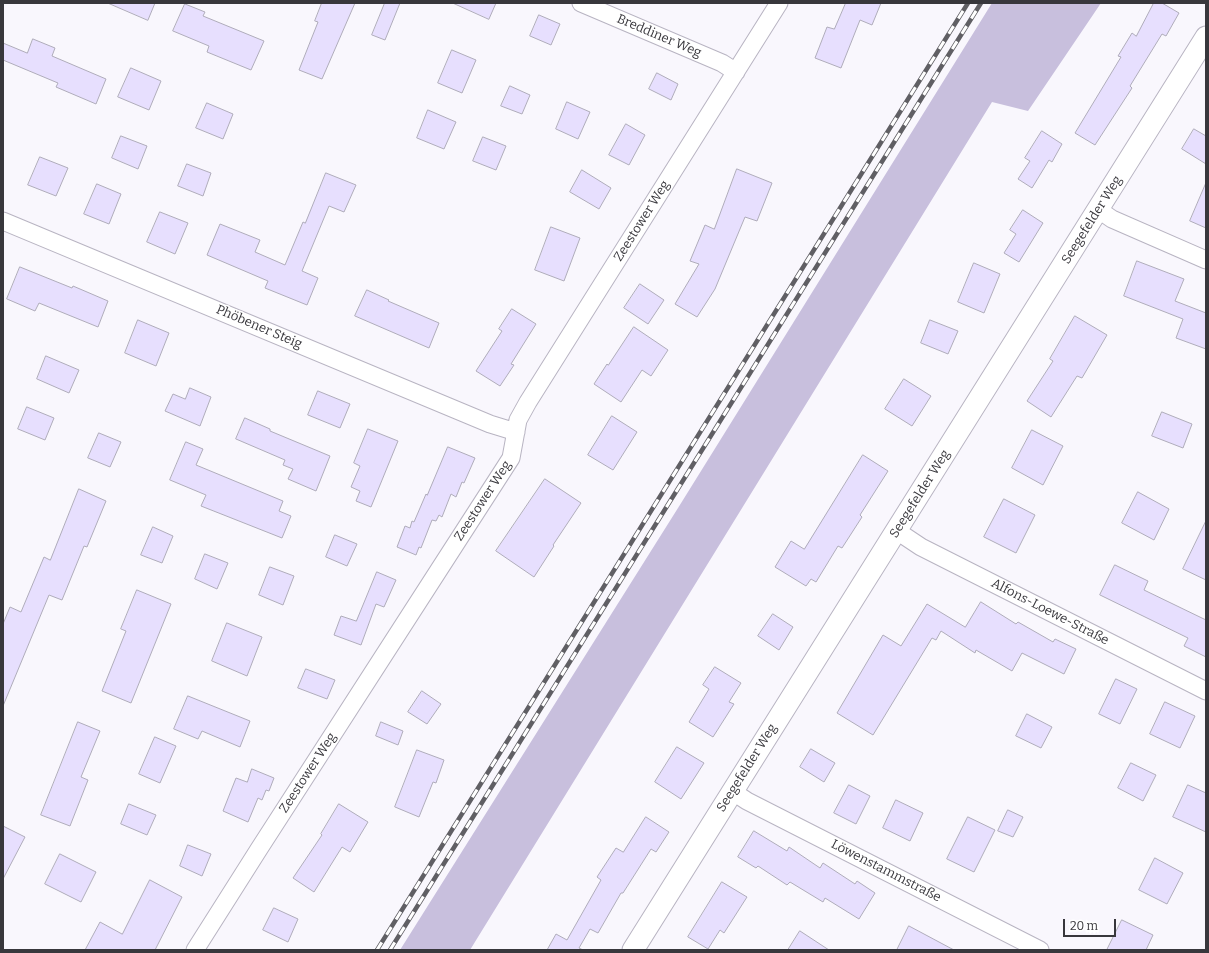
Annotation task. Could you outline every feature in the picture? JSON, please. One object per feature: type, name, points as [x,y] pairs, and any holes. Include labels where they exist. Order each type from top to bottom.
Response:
[{"type":"street","name":"Breddiner Weg","points":[[581,3],[722,63],[736,72]]},
{"type":"street","name":"Zeestower Weg","points":[[195,950],[271,829],[511,458],[518,420],[528,402],[779,3]]},
{"type":"street","name":"Seegefelder Weg","points":[[633,950],[896,530],[1099,210],[1206,37]]},
{"type":"street","points":[[1099,210],[1112,219],[1206,260]]},
{"type":"street","name":"Phöbener Steig","points":[[3,221],[495,426],[516,432]]},
{"type":"street","name":"Alfons-Loewe-Straße","points":[[896,530],[921,546],[1206,691]]},
{"type":"street","name":"Löwenstammstraße","points":[[732,791],[747,801],[1040,950]]},
{"type":"shaded area","points":[[992,3],[1101,3],[1028,111],[992,102],[470,950],[400,950],[678,508]]},
{"type":"building","points":[[108,3],[155,3],[148,20]]},
{"type":"building","points":[[322,3],[355,3],[322,79],[299,70],[318,22],[315,21]]},
{"type":"building","points":[[385,3],[400,3],[385,40],[372,35]]},
{"type":"building","points":[[453,3],[496,3],[489,19]]},
{"type":"building","points":[[846,3],[881,3],[872,25],[860,20],[841,68],[815,58],[827,27],[834,29]]},
{"type":"building","points":[[1154,3],[1162,3],[1179,13],[1166,36],[1162,34],[1130,86],[1132,88],[1095,145],[1075,133],[1121,57],[1118,56],[1132,33],[1136,36]]},
{"type":"building","points":[[185,4],[205,12],[203,16],[264,41],[251,70],[207,52],[209,46],[173,31]]},
{"type":"building","points":[[539,15],[560,24],[551,45],[530,36]]},
{"type":"building","points":[[33,39],[55,48],[52,56],[106,79],[96,104],[56,87],[58,83],[3,60],[3,43],[27,53]]},
{"type":"building","points":[[452,50],[476,60],[462,93],[438,83]]},
{"type":"building","points":[[131,68],[161,81],[149,110],[118,97]]},
{"type":"building","points":[[657,73],[678,84],[671,100],[649,89]]},
{"type":"building","points":[[510,86],[530,95],[522,114],[501,106]]},
{"type":"building","points":[[567,102],[590,112],[578,139],[556,129]]},
{"type":"building","points":[[207,103],[233,114],[223,139],[196,128]]},
{"type":"building","points":[[428,110],[456,122],[444,149],[417,138]]},
{"type":"building","points":[[626,124],[645,135],[629,165],[609,155]]},
{"type":"building","points":[[1194,129],[1206,136],[1206,164],[1182,149]]},
{"type":"building","points":[[1042,131],[1062,144],[1052,162],[1049,160],[1032,188],[1018,179],[1030,161],[1025,158]]},
{"type":"building","points":[[121,136],[147,146],[138,169],[112,158]]},
{"type":"building","points":[[483,137],[506,146],[496,170],[473,161]]},
{"type":"building","points":[[40,157],[68,168],[56,196],[28,185]]},
{"type":"building","points":[[187,164],[211,173],[203,196],[178,186]]},
{"type":"building","points":[[737,169],[772,183],[757,221],[745,217],[715,289],[697,317],[675,304],[699,264],[690,261],[705,225],[714,229]]},
{"type":"building","points":[[582,170],[611,188],[599,209],[570,192]]},
{"type":"building","points":[[326,173],[356,185],[344,212],[329,206],[302,271],[318,278],[307,305],[265,288],[268,281],[207,255],[220,224],[260,240],[255,252],[285,265]]},
{"type":"building","points":[[1206,183],[1206,228],[1190,221]]},
{"type":"building","points":[[97,184],[121,194],[109,224],[84,214]]},
{"type":"building","points":[[1023,210],[1043,223],[1019,262],[1004,253],[1016,234],[1010,230]]},
{"type":"building","points":[[160,212],[188,223],[175,254],[147,242]]},
{"type":"building","points":[[551,227],[580,238],[564,281],[535,270]]},
{"type":"building","points":[[1137,261],[1184,279],[1175,301],[1206,313],[1206,349],[1176,338],[1183,319],[1124,296]]},
{"type":"building","points":[[974,263],[1000,274],[984,313],[958,302]]},
{"type":"building","points":[[20,267],[72,288],[73,286],[108,301],[98,327],[39,303],[35,311],[7,299]]},
{"type":"building","points":[[640,284],[664,300],[648,324],[624,308]]},
{"type":"building","points":[[367,290],[389,300],[388,301],[439,323],[429,348],[355,316]]},
{"type":"building","points":[[512,309],[536,324],[511,364],[514,365],[500,386],[476,371],[502,331],[499,329]]},
{"type":"building","points":[[1075,316],[1107,335],[1082,378],[1077,376],[1051,417],[1027,401],[1053,361],[1050,359]]},
{"type":"building","points":[[138,320],[169,333],[156,366],[125,353]]},
{"type":"building","points":[[930,320],[958,331],[948,354],[921,343]]},
{"type":"building","points":[[634,327],[668,350],[651,376],[642,370],[621,402],[594,384]]},
{"type":"building","points":[[46,356],[79,370],[69,393],[37,379]]},
{"type":"building","points":[[904,379],[931,396],[912,426],[885,409]]},
{"type":"building","points":[[190,388],[211,397],[200,426],[165,411],[173,394],[185,399]]},
{"type":"building","points":[[318,391],[350,404],[340,428],[308,415]]},
{"type":"building","points":[[27,407],[54,418],[45,440],[18,429]]},
{"type":"building","points":[[1162,412],[1192,424],[1183,448],[1152,436]]},
{"type":"building","points":[[612,416],[637,432],[613,470],[588,455]]},
{"type":"building","points":[[245,418],[270,429],[270,431],[330,456],[316,491],[288,479],[293,469],[283,465],[285,460],[236,439]]},
{"type":"building","points":[[368,429],[398,441],[371,507],[356,501],[360,491],[351,487],[360,466],[354,463]]},
{"type":"building","points":[[1032,430],[1063,446],[1043,485],[1012,468]]},
{"type":"building","points":[[99,433],[121,442],[110,467],[88,458]]},
{"type":"building","points":[[186,442],[203,449],[196,465],[283,501],[279,511],[291,516],[282,538],[201,506],[206,495],[170,480]]},
{"type":"building","points":[[448,447],[475,458],[456,497],[451,494],[442,517],[439,515],[436,521],[432,520],[421,548],[419,547],[416,555],[397,547],[405,526],[410,528],[412,521],[414,522]]},
{"type":"building","points":[[863,455],[888,471],[860,515],[862,517],[842,548],[838,546],[816,582],[811,579],[806,586],[775,567],[791,541],[804,549]]},
{"type":"building","points":[[545,479],[581,503],[534,577],[496,551]]},
{"type":"building","points":[[79,489],[106,501],[87,547],[84,546],[62,600],[49,595],[3,706],[3,624],[10,607],[21,612],[44,557],[50,560]]},
{"type":"building","points":[[1138,492],[1169,509],[1154,540],[1122,523]]},
{"type":"building","points":[[1004,499],[1035,515],[1016,553],[984,537]]},
{"type":"building","points":[[1206,521],[1206,580],[1183,569]]},
{"type":"building","points":[[153,527],[173,536],[162,563],[141,555]]},
{"type":"building","points":[[335,535],[357,544],[347,566],[326,557]]},
{"type":"building","points":[[205,554],[228,563],[217,589],[195,579]]},
{"type":"building","points":[[1115,565],[1148,581],[1144,590],[1206,620],[1206,657],[1184,646],[1188,638],[1100,595]]},
{"type":"building","points":[[270,567],[294,576],[283,605],[259,595]]},
{"type":"building","points":[[377,572],[396,580],[384,607],[376,604],[361,645],[334,635],[341,616],[356,621]]},
{"type":"building","points":[[137,590],[171,604],[131,703],[102,691],[126,631],[121,629]]},
{"type":"building","points":[[981,602],[1016,624],[1018,622],[1053,642],[1055,639],[1076,649],[1064,674],[1022,653],[1012,671],[976,650],[975,653],[941,631],[936,640],[932,638],[873,735],[837,713],[883,635],[901,646],[927,604],[965,627]]},
{"type":"building","points":[[773,614],[793,627],[779,650],[758,636]]},
{"type":"building","points":[[227,623],[262,637],[247,676],[212,661]]},
{"type":"building","points":[[715,667],[741,683],[729,702],[734,704],[713,737],[689,722],[709,689],[703,685]]},
{"type":"building","points":[[306,669],[335,680],[327,699],[298,688]]},
{"type":"building","points":[[1116,679],[1137,689],[1120,724],[1099,714]]},
{"type":"building","points":[[422,691],[441,704],[427,724],[408,712]]},
{"type":"building","points":[[188,696],[250,721],[240,747],[202,731],[198,739],[174,729]]},
{"type":"building","points":[[1165,702],[1195,716],[1180,748],[1150,734]]},
{"type":"building","points":[[1027,714],[1052,727],[1041,748],[1016,736]]},
{"type":"building","points":[[78,722],[100,731],[81,777],[88,780],[70,826],[41,815]]},
{"type":"building","points":[[381,722],[403,731],[398,745],[376,736]]},
{"type":"building","points":[[155,737],[176,746],[160,783],[139,774]]},
{"type":"building","points":[[677,747],[704,763],[681,799],[655,782]]},
{"type":"building","points":[[811,749],[835,763],[824,782],[800,767]]},
{"type":"building","points":[[417,750],[444,760],[436,783],[433,782],[419,817],[395,807]]},
{"type":"building","points":[[1131,763],[1156,775],[1143,801],[1118,788]]},
{"type":"building","points":[[252,769],[274,778],[269,791],[266,790],[262,800],[258,798],[248,822],[223,811],[236,778],[247,782]]},
{"type":"building","points":[[849,785],[870,796],[856,824],[834,813]]},
{"type":"building","points":[[1188,785],[1206,793],[1206,832],[1173,817]]},
{"type":"building","points":[[896,800],[923,813],[910,841],[883,828]]},
{"type":"building","points":[[129,804],[156,815],[147,835],[121,824]]},
{"type":"building","points":[[339,804],[368,822],[350,852],[342,847],[314,892],[293,878],[322,835],[321,834]]},
{"type":"building","points":[[1008,810],[1023,817],[1013,837],[998,831]]},
{"type":"building","points":[[646,817],[669,832],[656,852],[651,849],[623,893],[621,893],[598,933],[590,929],[579,948],[583,950],[547,950],[556,934],[567,940],[601,880],[597,877],[616,848],[623,852]]},
{"type":"building","points":[[968,817],[995,830],[974,872],[947,859]]},
{"type":"building","points":[[3,826],[25,837],[3,879]]},
{"type":"building","points":[[754,831],[787,851],[789,847],[820,868],[823,863],[855,884],[857,881],[875,893],[859,919],[825,898],[823,902],[790,882],[787,885],[758,866],[756,868],[738,857]]},
{"type":"building","points":[[188,845],[211,854],[202,876],[180,866]]},
{"type":"building","points":[[60,854],[96,872],[81,902],[45,884]]},
{"type":"building","points":[[1155,858],[1183,873],[1167,904],[1139,890]]},
{"type":"building","points":[[150,880],[182,897],[155,950],[85,950],[100,922],[122,934]]},
{"type":"building","points":[[722,882],[747,897],[724,933],[720,930],[708,949],[688,937]]},
{"type":"building","points":[[274,908],[298,919],[288,942],[263,930]]},
{"type":"building","points":[[1122,920],[1153,935],[1146,950],[1107,950]]},
{"type":"building","points":[[909,926],[954,950],[897,950]]},
{"type":"building","points":[[800,931],[829,950],[788,950]]},
{"type":"railway","points":[[377,950],[968,3]]},
{"type":"railway","points":[[390,950],[981,3]]}]
